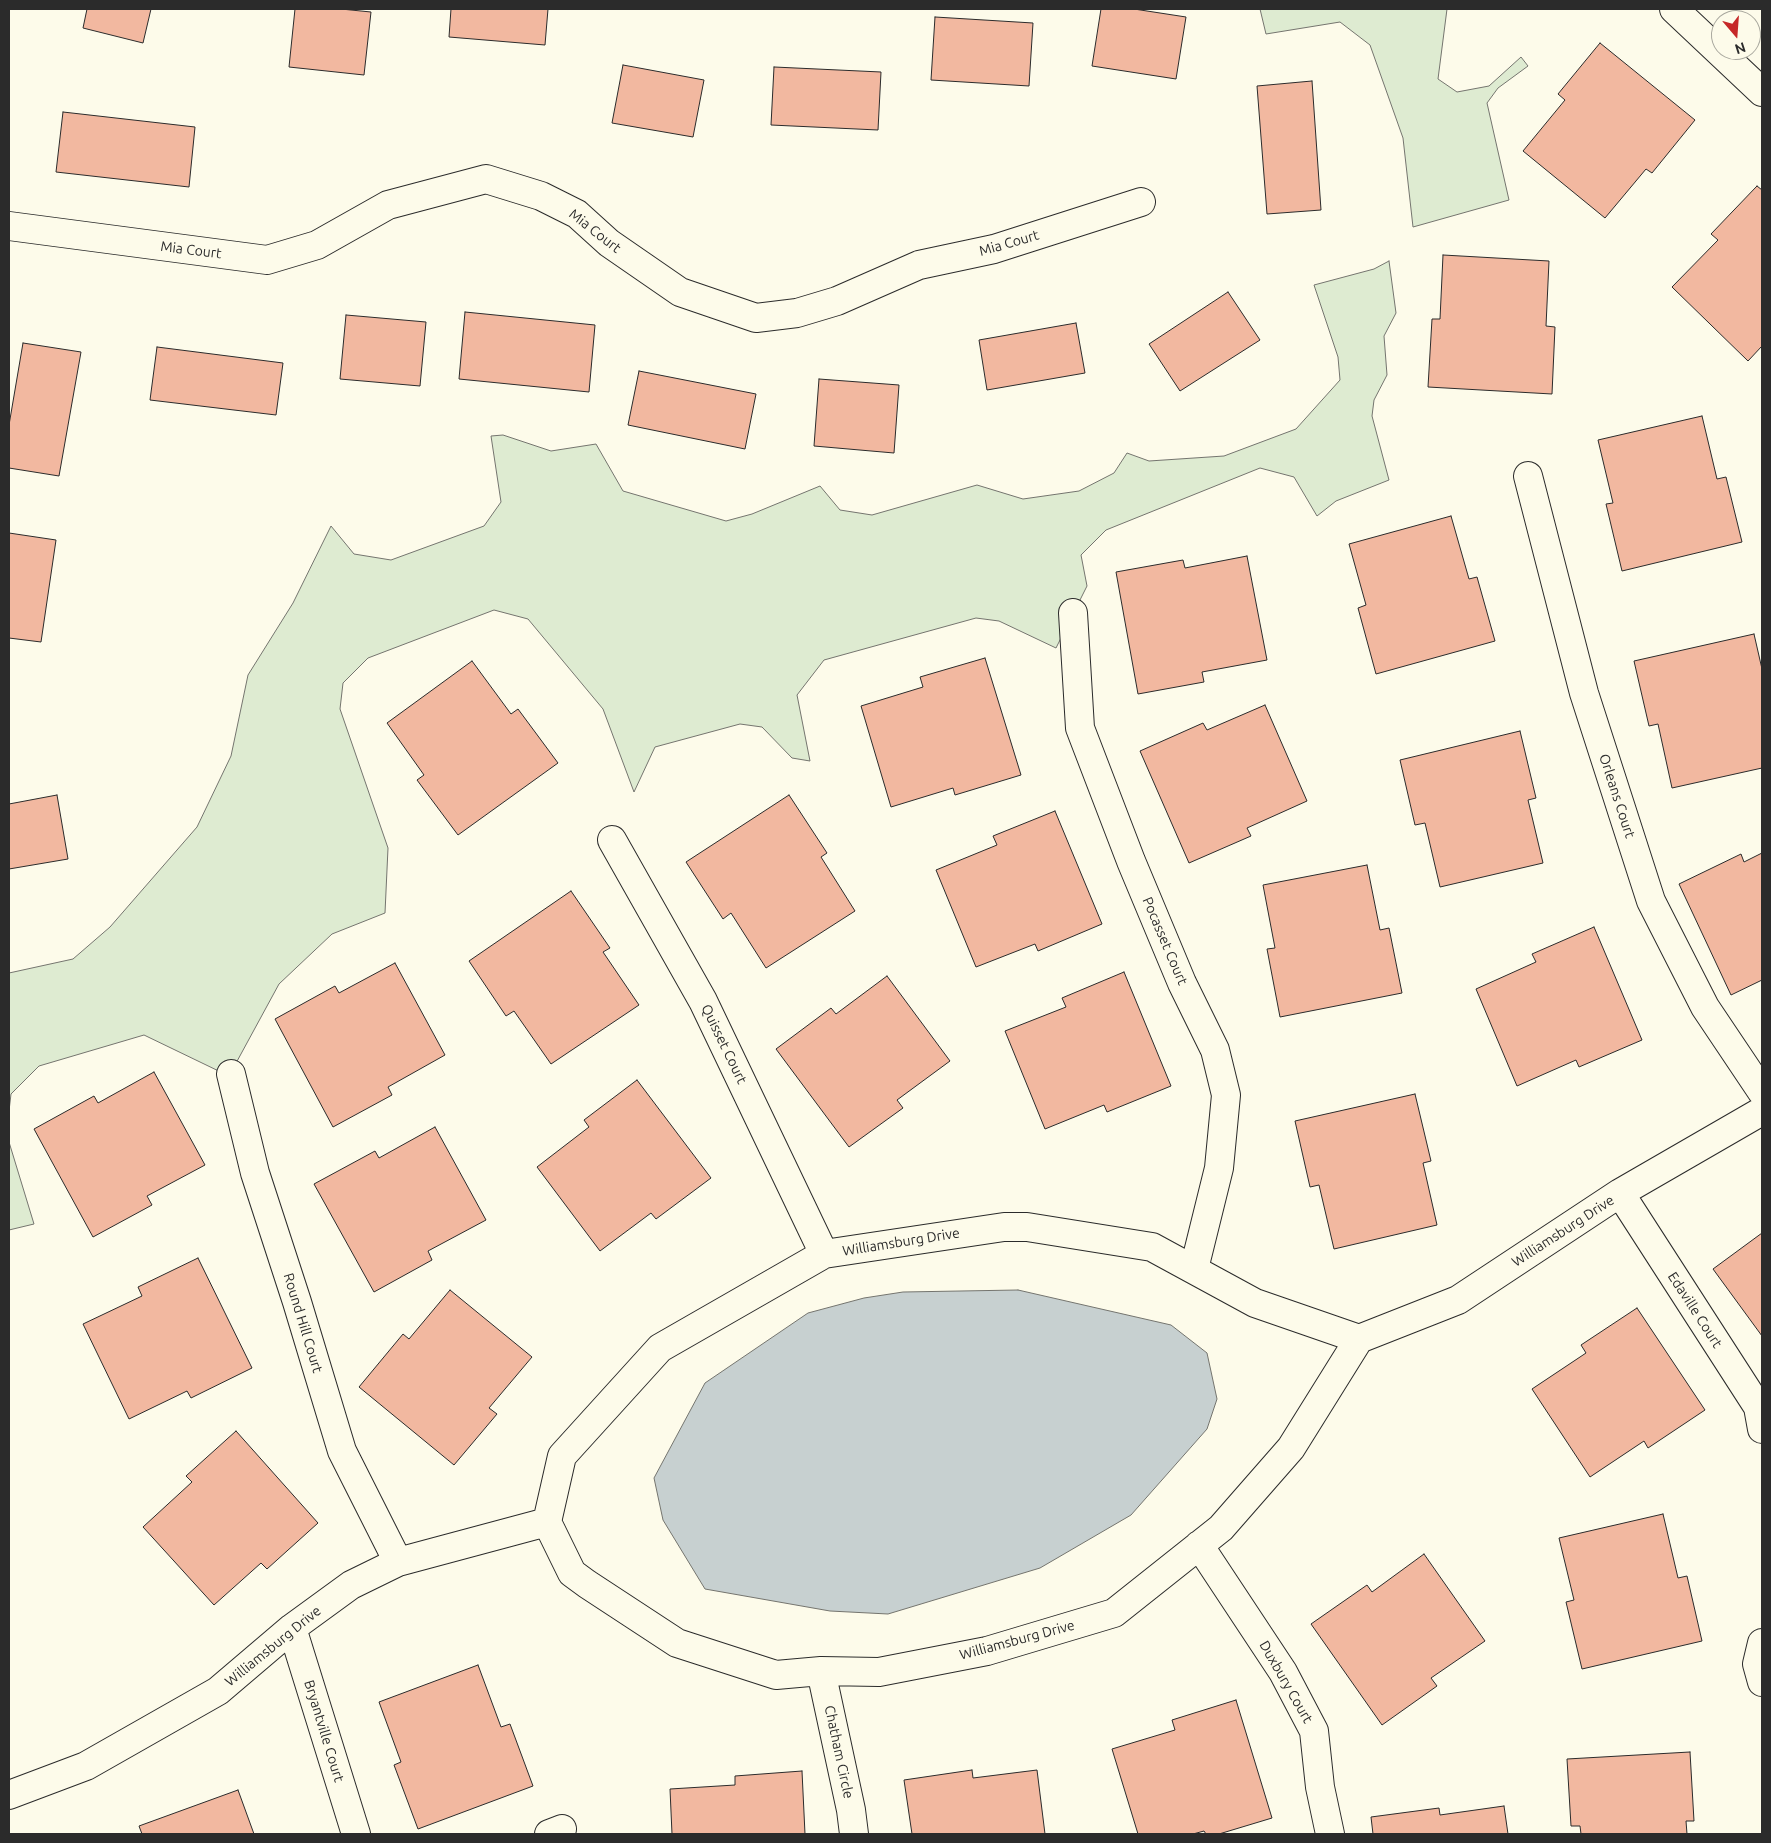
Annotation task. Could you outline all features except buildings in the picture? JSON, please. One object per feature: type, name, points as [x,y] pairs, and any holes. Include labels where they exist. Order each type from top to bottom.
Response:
[{"type":"street","points":[[1674,9],[1762,92]]},
{"type":"street","name":"Mia Court","points":[[9,226],[267,260],[317,245],[388,205],[486,179],[541,196],[577,214],[610,243],[680,292],[756,318],[797,313],[837,301],[919,265],[994,249],[1141,202]]},
{"type":"street","name":"Orleans Court","points":[[1528,476],[1584,693],[1651,901],[1705,1007],[1762,1092]]},
{"type":"street","name":"Pocasset Court","points":[[1073,613],[1080,728],[1131,861],[1182,983],[1216,1050],[1226,1095],[1219,1168],[1194,1269]]},
{"type":"street","name":"Quisset Court","points":[[612,840],[704,1001],[824,1254]]},
{"type":"street","name":"Round Hill Court","points":[[231,1074],[255,1173],[297,1302],[342,1451],[398,1562]]},
{"type":"street","name":"Williamsburg Drive","points":[[1359,1339],[1255,1302],[1152,1247],[1027,1227],[1004,1227],[824,1254],[660,1348],[562,1456],[547,1522],[572,1573],[677,1643],[776,1675],[821,1671],[879,1672],[987,1651],[1114,1613],[1221,1528],[1291,1448],[1359,1339],[1458,1300],[1620,1194],[1762,1111]]},
{"type":"street","name":"Edaville Court","points":[[1620,1194],[1758,1407],[1762,1429]]},
{"type":"street","name":"Williamsburg Drive","points":[[9,1795],[86,1766],[218,1691],[292,1628],[351,1585],[398,1562],[547,1522]]},
{"type":"street","name":"Duxbury Court","points":[[1199,1545],[1283,1672],[1314,1731],[1320,1786],[1330,1834]]},
{"type":"street","name":"Bryantville Court","points":[[292,1628],[356,1834]]},
{"type":"street","points":[[1762,1643],[1757,1664],[1762,1682]]},
{"type":"street","name":"Chatham Circle","points":[[821,1671],[851,1810],[854,1834]]},
{"type":"green space","points":[[1260,9],[1447,9],[1438,79],[1457,92],[1489,86],[1521,57],[1528,66],[1498,88],[1487,103],[1509,200],[1413,227],[1403,138],[1370,45],[1340,22],[1266,34]]},
{"type":"green space","points":[[1389,261],[1396,313],[1384,336],[1387,375],[1374,400],[1372,416],[1389,480],[1336,501],[1317,516],[1294,477],[1260,468],[1106,530],[1081,555],[1087,586],[1056,648],[999,621],[976,618],[824,660],[797,695],[810,761],[792,758],[762,727],[740,724],[655,747],[634,792],[603,709],[528,619],[494,610],[368,658],[343,683],[340,709],[388,848],[385,913],[332,934],[279,984],[229,1076],[144,1035],[39,1066],[11,1094],[9,1111],[9,973],[73,959],[110,927],[197,827],[231,756],[248,675],[293,603],[331,526],[354,554],[391,560],[484,526],[501,502],[491,436],[503,435],[551,451],[596,444],[623,491],[726,521],[752,514],[820,486],[840,510],[872,515],[977,485],[1023,499],[1079,491],[1114,473],[1127,453],[1149,461],[1224,456],[1296,429],[1340,380],[1338,357],[1314,285],[1374,269]]},
{"type":"green space","points":[[9,1142],[34,1224],[9,1230]]},
{"type":"shaded area","points":[[1018,1290],[1171,1325],[1207,1353],[1217,1399],[1207,1429],[1131,1515],[1040,1568],[888,1614],[830,1611],[705,1589],[663,1520],[654,1478],[705,1383],[808,1313],[864,1298],[903,1292]]}]
